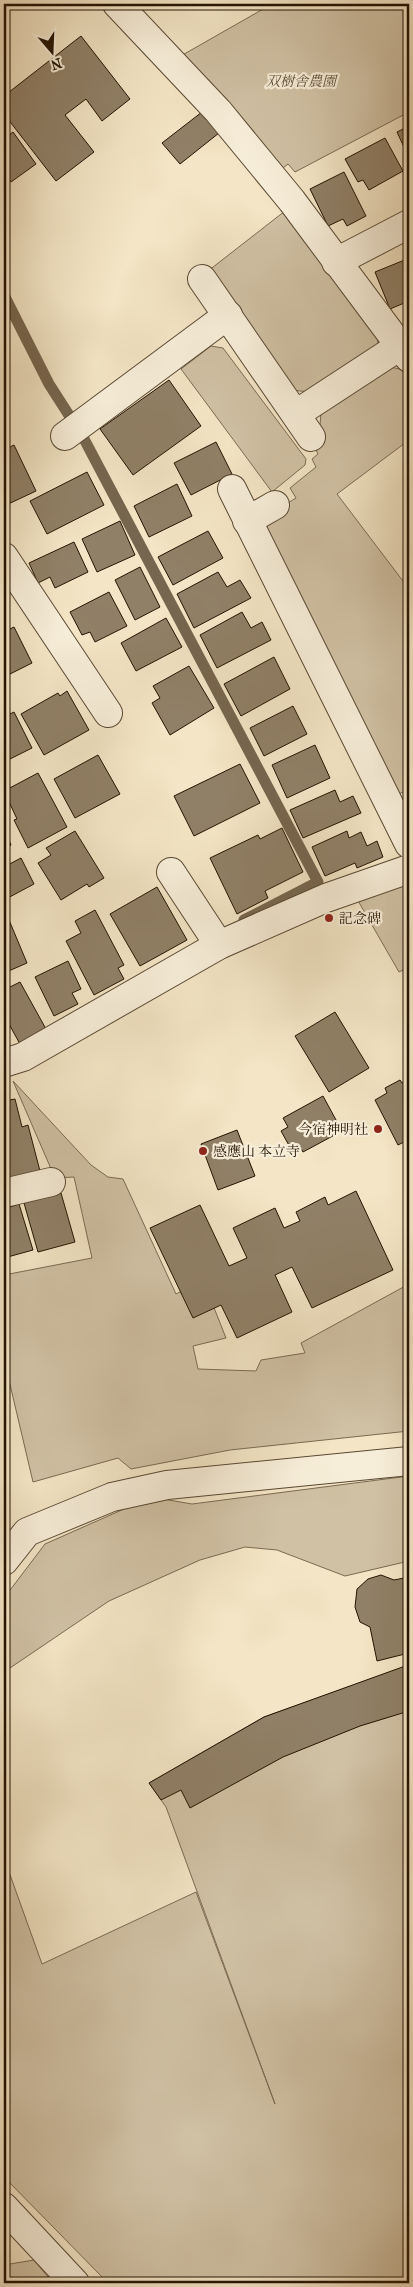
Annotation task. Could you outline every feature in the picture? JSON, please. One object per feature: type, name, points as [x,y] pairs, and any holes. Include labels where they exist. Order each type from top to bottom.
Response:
[{"type":"street","points":[[117,4],[218,112],[292,201],[405,352],[296,414]]},
{"type":"street","points":[[336,262],[409,224]]},
{"type":"street","points":[[202,279],[311,437]]},
{"type":"street","points":[[65,436],[228,315]]},
{"type":"street","points":[[232,489],[409,844]]},
{"type":"street","points":[[248,521],[276,505]]},
{"type":"street","points":[[4,557],[108,713]]},
{"type":"street","points":[[4,1063],[23,1057],[219,945],[326,898],[409,869]]},
{"type":"street","points":[[171,872],[219,945]]},
{"type":"street","points":[[4,1193],[51,1182]]},
{"type":"street","points":[[4,1561],[27,1532],[112,1497],[167,1485],[409,1461]]},
{"type":"street","points":[[4,2207],[75,2283]]},
{"type":"green space","name":"双樹舎農園","points":[[272,4],[409,4],[409,112],[295,172],[288,164],[278,172],[179,57]]},
{"type":"green space","points":[[285,211],[379,332],[377,348],[310,392],[291,390],[208,271]]},
{"type":"green space","points":[[211,346],[223,348],[306,459],[305,465],[272,492],[181,369]]},
{"type":"green space","points":[[390,367],[409,371],[409,440],[337,494],[409,589],[409,789],[399,794],[263,539],[267,525],[274,514],[296,498],[290,488],[316,467],[312,459],[318,454],[311,440],[319,437],[321,413]]},
{"type":"green space","points":[[409,881],[409,967],[399,972],[357,899]]},
{"type":"green space","points":[[13,1081],[91,1165],[108,1177],[123,1179],[176,1294],[203,1280],[226,1338],[193,1346],[198,1369],[256,1371],[261,1360],[305,1353],[301,1343],[409,1284],[409,1431],[230,1450],[131,1469],[118,1458],[33,1482],[4,1359],[4,1275],[92,1258],[74,1177],[55,1178]]},
{"type":"green space","points":[[409,1476],[409,1561],[345,1576],[277,1550],[245,1547],[200,1560],[109,1601],[4,1672],[4,1598],[45,1544],[151,1497],[192,1504]]},
{"type":"green space","points":[[409,1655],[409,2283],[108,2283],[4,2177],[4,1858],[42,1964],[196,1892],[275,2104],[166,1807],[149,1783],[264,1717],[408,1666],[407,1656]]},
{"type":"green space","points":[[34,2260],[53,2283],[4,2283],[4,2265]]},
{"type":"building","points":[[81,36],[130,99],[102,121],[86,99],[65,115],[94,152],[56,181],[4,114],[4,96]]},
{"type":"building","points":[[202,112],[219,133],[180,164],[162,143]]},
{"type":"building","points":[[409,126],[409,158],[397,132]]},
{"type":"building","points":[[13,132],[36,164],[11,182],[4,172],[4,139]]},
{"type":"building","points":[[385,138],[403,171],[369,190],[363,180],[358,182],[345,159]]},
{"type":"building","points":[[344,172],[366,216],[347,226],[343,219],[328,226],[310,189]]},
{"type":"building","points":[[407,259],[409,265],[409,301],[390,309],[375,272]]},
{"type":"building","points":[[169,380],[201,426],[133,475],[100,429]]},
{"type":"building","points":[[216,442],[232,474],[191,495],[174,463]]},
{"type":"building","points":[[14,445],[36,491],[4,506],[4,450]]},
{"type":"building","points":[[87,472],[104,505],[47,534],[30,501]]},
{"type":"building","points":[[177,484],[192,516],[149,537],[134,506]]},
{"type":"building","points":[[120,521],[135,555],[97,572],[82,539]]},
{"type":"building","points":[[208,531],[223,558],[173,585],[158,557]]},
{"type":"building","points":[[74,542],[88,572],[55,588],[50,577],[38,583],[29,563]]},
{"type":"building","points":[[140,567],[160,607],[135,620],[115,580]]},
{"type":"building","points":[[218,572],[227,587],[240,580],[251,598],[194,628],[177,594]]},
{"type":"building","points":[[109,592],[127,626],[95,642],[90,632],[82,635],[70,612]]},
{"type":"building","points":[[242,612],[251,628],[262,622],[271,640],[217,668],[200,635]]},
{"type":"building","points":[[166,618],[182,647],[136,671],[121,643]]},
{"type":"building","points":[[14,627],[32,663],[4,677],[4,632]]},
{"type":"building","points":[[274,657],[290,689],[241,716],[224,684]]},
{"type":"building","points":[[189,666],[214,708],[170,735],[152,703],[160,698],[153,686]]},
{"type":"building","points":[[67,691],[89,730],[44,755],[21,714],[58,693],[60,696]]},
{"type":"building","points":[[293,706],[307,734],[264,756],[250,728]]},
{"type":"building","points":[[14,712],[32,748],[4,762],[4,717]]},
{"type":"building","points":[[315,745],[330,778],[287,798],[272,765]]},
{"type":"building","points":[[98,755],[120,794],[75,818],[54,779]]},
{"type":"building","points":[[240,764],[260,803],[194,836],[174,796]]},
{"type":"building","points":[[38,773],[67,827],[28,848],[14,820],[17,819],[4,791]]},
{"type":"building","points":[[335,790],[340,802],[353,796],[361,813],[303,838],[290,810]]},
{"type":"building","points":[[4,828],[11,845],[4,849]]},
{"type":"building","points":[[282,828],[303,872],[265,891],[268,898],[237,914],[210,858],[258,835],[260,839]]},
{"type":"building","points":[[75,831],[104,878],[89,887],[87,884],[61,900],[38,863],[51,855],[46,848]]},
{"type":"building","points":[[347,831],[349,838],[361,832],[367,846],[377,841],[383,857],[357,868],[355,863],[325,876],[312,847]]},
{"type":"building","points":[[21,858],[34,884],[4,900],[4,867]]},
{"type":"building","points":[[157,887],[187,940],[140,966],[110,914]]},
{"type":"building","points":[[95,910],[124,965],[118,968],[124,979],[94,995],[66,941],[81,933],[75,921]]},
{"type":"building","points":[[9,920],[27,963],[4,973],[4,923]]},
{"type":"building","points":[[68,961],[81,989],[72,993],[78,1004],[54,1016],[35,977]]},
{"type":"building","points":[[20,982],[46,1029],[20,1044],[4,1015],[4,990]]},
{"type":"building","points":[[335,1012],[369,1068],[329,1092],[295,1036]]},
{"type":"building","points":[[400,1080],[402,1083],[409,1080],[408,1149],[404,1142],[398,1145],[375,1100],[387,1093],[385,1088]]},
{"type":"building","points":[[323,1096],[342,1131],[303,1152],[299,1145],[291,1149],[281,1131],[288,1127],[283,1118]]},
{"type":"building","points":[[15,1099],[22,1127],[28,1125],[40,1171],[4,1180],[4,1101]]},
{"type":"building","points":[[237,1130],[255,1176],[218,1190],[201,1144]]},
{"type":"building","points":[[356,1191],[393,1270],[312,1308],[292,1267],[275,1275],[292,1312],[237,1338],[221,1305],[193,1318],[150,1228],[200,1205],[229,1266],[247,1258],[233,1228],[275,1208],[284,1228],[300,1221],[296,1212],[325,1197],[328,1205]]},
{"type":"building","points":[[61,1193],[75,1242],[38,1252],[24,1203]]},
{"type":"building","points":[[19,1204],[33,1250],[4,1258],[4,1209]]},
{"type":"building","points":[[381,1575],[394,1580],[409,1577],[409,1653],[377,1661],[370,1627],[360,1622],[355,1607],[357,1589],[368,1579]]},
{"type":"building","points":[[409,1655],[409,1711],[360,1726],[283,1757],[190,1808],[181,1790],[161,1800],[149,1783],[264,1717],[408,1665],[407,1656]]},
{"type":"waterway","points":[[4,295],[49,384],[83,437],[318,882],[244,920]]},
{"type":"place","name":"記念碑","points":[[329,918]]},
{"type":"place","name":"今宿神明社","points":[[378,1129]]},
{"type":"place","name":"感應山 本立寺","points":[[203,1151]]}]
